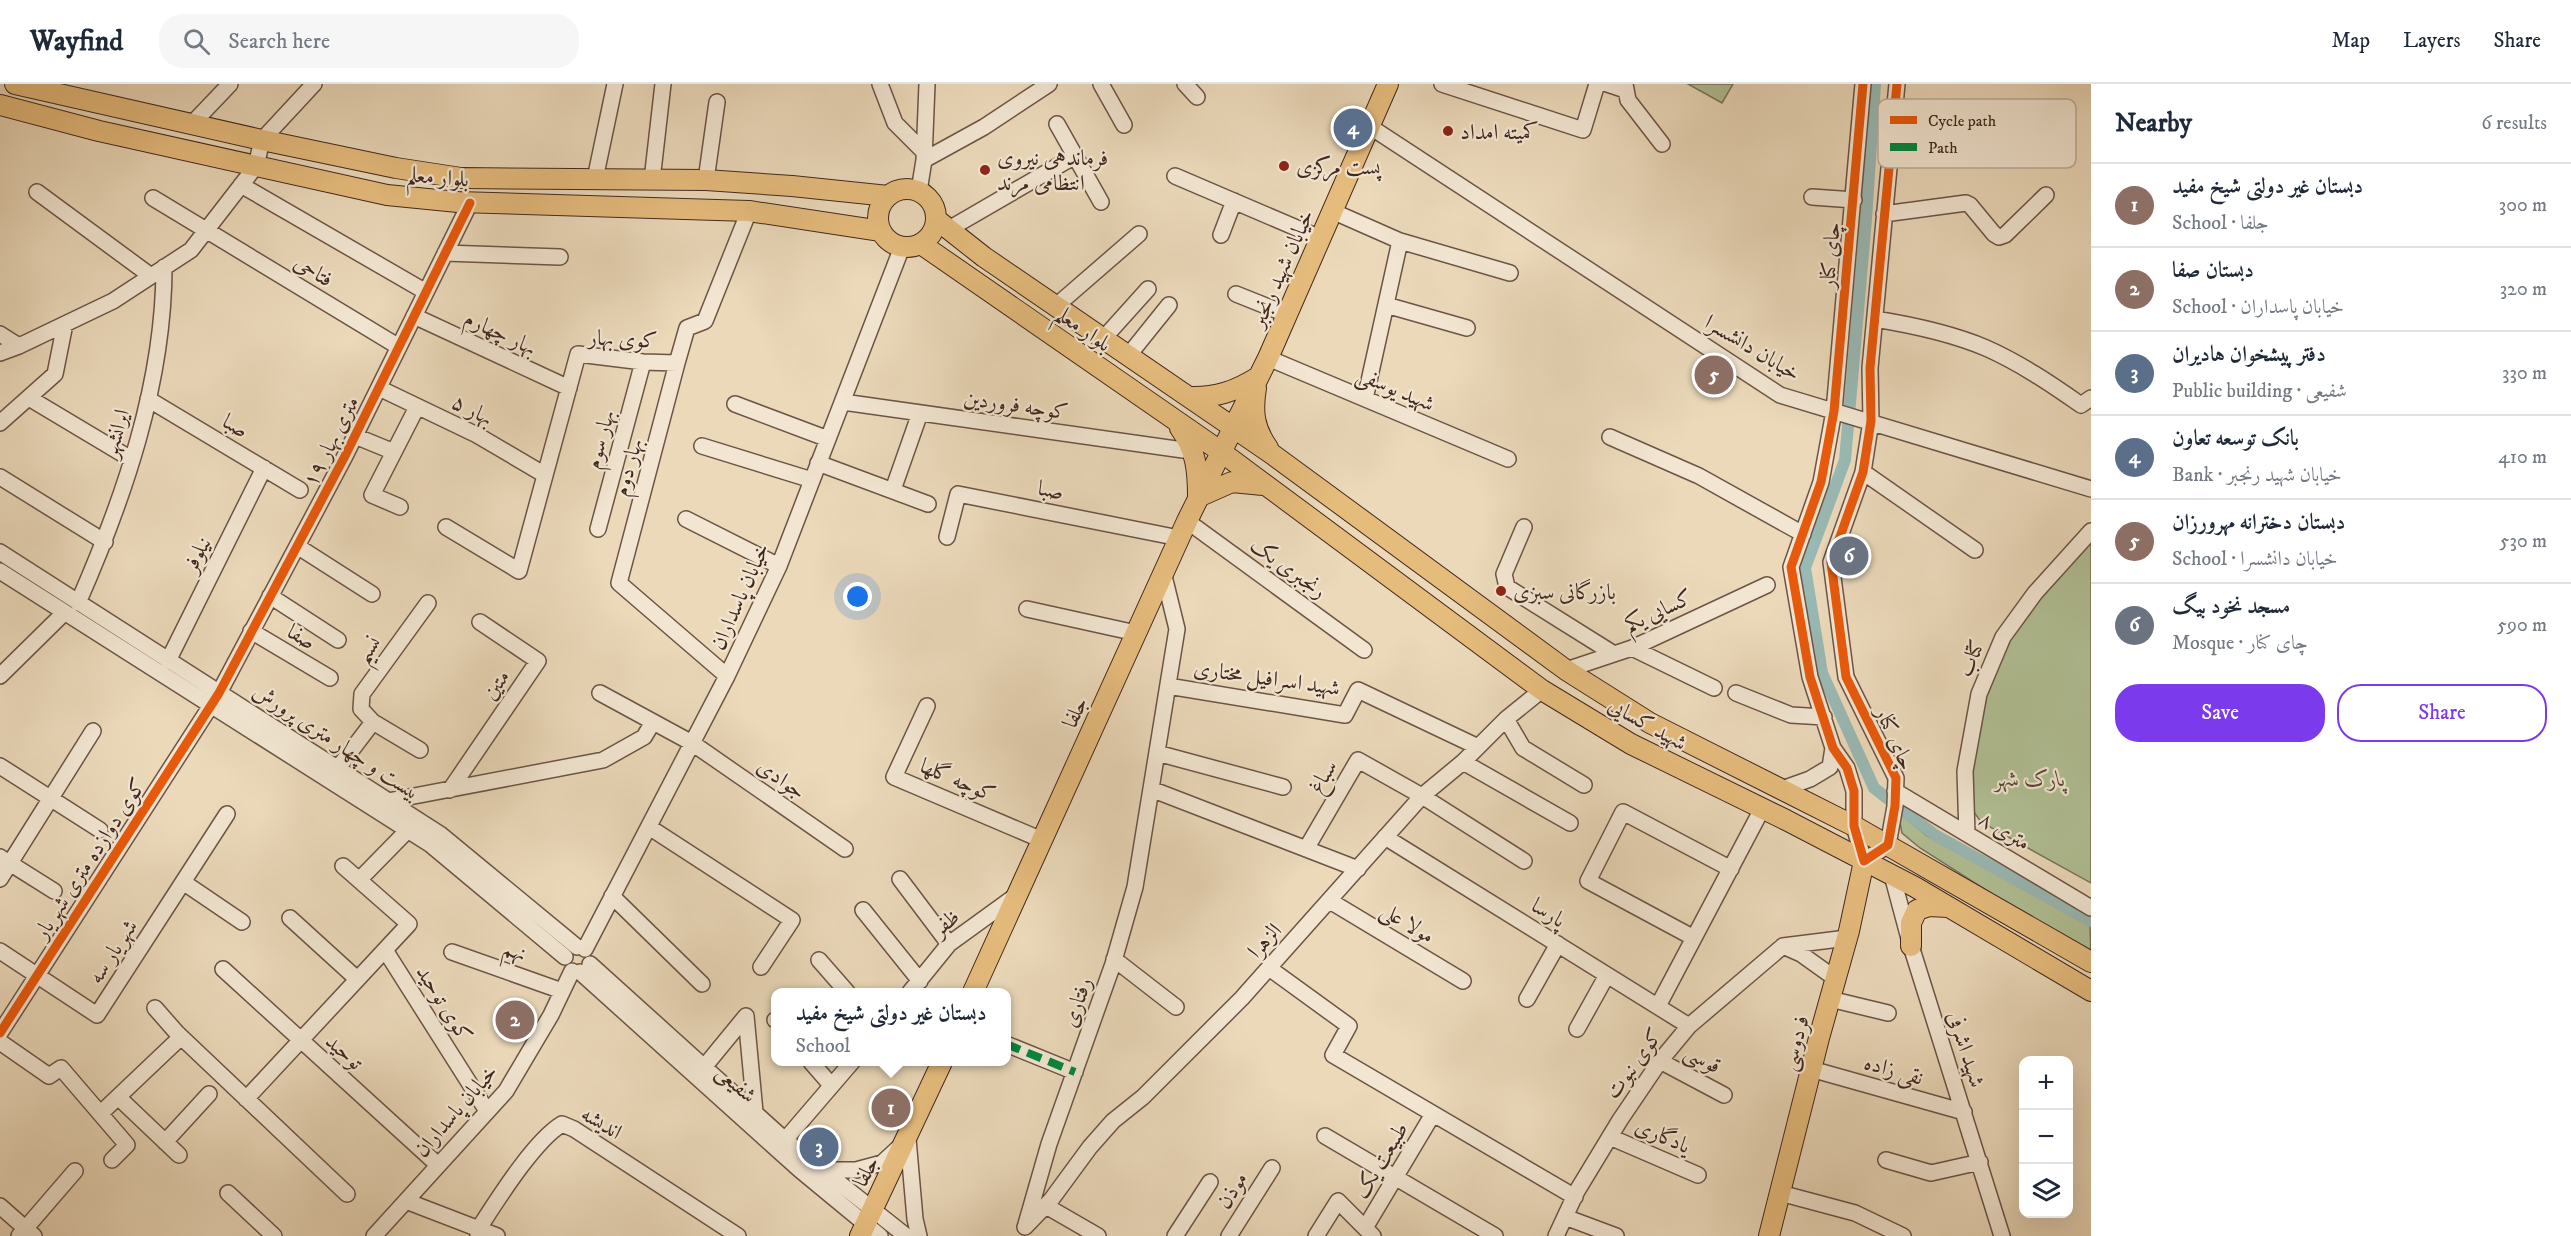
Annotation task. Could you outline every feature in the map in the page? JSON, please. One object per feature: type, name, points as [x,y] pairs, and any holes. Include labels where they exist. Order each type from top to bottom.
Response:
[{"type":"main road","name":"بلوار معلم","points":[[15,84],[50,88],[191,125],[262,140],[396,168],[461,178],[706,180],[888,196]]},
{"type":"main road","name":"خیابان شهید رنجبر","points":[[1220,452],[1268,358],[1388,84]]},
{"type":"main road","name":"بلوار معلم","points":[[0,105],[99,130],[387,195],[470,203],[749,211],[881,231]]},
{"type":"main road","points":[[907,188],[919,191],[930,198],[943,225],[929,238],[911,246],[892,243],[881,231],[878,214],[881,204],[888,196],[897,190],[907,188]]},
{"type":"main road","name":"بلوار معلم","points":[[943,225],[984,257],[1232,427]]},
{"type":"main road","name":"بلوار معلم","points":[[911,246],[1220,452]]},
{"type":"main road","points":[[1189,397],[1214,396],[1231,392],[1258,377]]},
{"type":"main road","points":[[1258,377],[1253,406],[1255,422],[1259,435],[1272,454]]},
{"type":"main road","points":[[1175,421],[1190,442],[1196,457],[1198,497],[1232,482],[1248,482],[1266,486]]},
{"type":"main road","name":"شهید کسایی","points":[[1232,427],[1352,512],[1566,670],[1650,723],[1854,826],[2091,962]]},
{"type":"main road","name":"شهید کسایی","points":[[1220,452],[1542,690],[1631,744],[1892,875],[2089,985]]},
{"type":"main road","name":"جلفا","points":[[975,988],[1163,572],[1220,452]]},
{"type":"main road","points":[[1330,534],[1329,524],[1334,515],[1342,511],[1352,512]]},
{"type":"main road","name":"فردوسی","points":[[1769,1236],[1847,938],[1864,861]]},
{"type":"main road","points":[[1911,946],[1911,923],[1917,910],[1929,906],[1949,907]]},
{"type":"main road","name":"جلفا","points":[[870,1226],[940,1066]]},
{"type":"street","points":[[191,125],[230,84]]},
{"type":"street","points":[[0,352],[19,346],[113,301],[191,250],[256,166],[262,140],[314,84]]},
{"type":"street","points":[[595,179],[615,84]]},
{"type":"street","points":[[652,180],[663,84]]},
{"type":"street","points":[[880,84],[895,123],[924,156]]},
{"type":"street","points":[[919,191],[924,156],[927,84]]},
{"type":"street","points":[[924,156],[984,127],[1049,84]]},
{"type":"street","points":[[1101,84],[1124,125]]},
{"type":"street","points":[[1185,84],[1197,97]]},
{"type":"street","points":[[1441,85],[1583,130],[1597,84]]},
{"type":"street","points":[[1607,84],[1625,87],[1628,100],[1662,144]]},
{"type":"street","name":"چای کنار","points":[[1863,84],[1834,411],[1821,482],[1791,567],[1810,677],[1833,748],[1846,768],[1854,791],[1854,826],[1864,861]]},
{"type":"street","name":"چای کنار","points":[[1896,99],[1897,84]]},
{"type":"street","points":[[706,180],[717,102]]},
{"type":"street","points":[[1057,124],[1101,202]]},
{"type":"street","name":"خیابان دانشسرا","points":[[1369,126],[1780,395],[2091,489]]},
{"type":"street","points":[[943,225],[1075,156]]},
{"type":"street","name":"چای کنار","points":[[1888,845],[1896,778],[1846,677],[1831,562],[1863,472],[1871,421],[1870,368],[1889,168]]},
{"type":"street","points":[[1176,176],[1320,238]]},
{"type":"street","points":[[241,185],[426,292]]},
{"type":"street","points":[[37,192],[151,276]]},
{"type":"street","points":[[1884,214],[1966,203],[1999,237],[2005,235],[2046,195]]},
{"type":"street","points":[[1812,197],[1854,200]]},
{"type":"street","name":"فتاحی","points":[[153,198],[399,347]]},
{"type":"street","points":[[1221,235],[1234,201]]},
{"type":"street","name":"۱۹ متری بهار","points":[[214,699],[355,436],[470,203]]},
{"type":"street","name":"کوی بهار","points":[[446,527],[519,571],[578,354],[643,362],[677,363],[687,328],[705,321],[749,211]]},
{"type":"street","points":[[1332,211],[1400,241],[1510,273]]},
{"type":"street","points":[[1056,306],[1139,234]]},
{"type":"street","points":[[1365,399],[1400,241]]},
{"type":"street","name":"خیابان پاسداران","points":[[374,1236],[506,1091],[551,1015],[727,676],[779,566],[843,402],[911,246]]},
{"type":"street","points":[[445,253],[560,258]]},
{"type":"street","name":"ایرانشهر","points":[[78,603],[105,542],[155,372],[164,308],[164,267]]},
{"type":"street","points":[[1103,339],[1148,289]]},
{"type":"street","points":[[1236,294],[1286,314]]},
{"type":"street","points":[[1128,356],[1169,305]]},
{"type":"street","points":[[1386,305],[1467,328]]},
{"type":"street","name":"بهار چهارم","points":[[414,316],[569,388]]},
{"type":"street","points":[[1875,319],[1924,329],[1987,348],[2031,371],[2081,405],[2091,398]]},
{"type":"street","points":[[0,423],[56,374],[65,324]]},
{"type":"street","points":[[0,334],[19,346]]},
{"type":"street","name":"شهید یوسفی","points":[[1268,358],[1508,459]]},
{"type":"street","name":"بهار سوم","points":[[598,529],[643,362]]},
{"type":"street","name":"بهار دوم","points":[[677,363],[619,583],[727,676]]},
{"type":"street","name":"بهار ۵","points":[[379,388],[477,435],[545,475]]},
{"type":"street","points":[[29,398],[131,459]]},
{"type":"street","name":"صبا","points":[[148,399],[300,490]]},
{"type":"street","name":"کوچه فروردین","points":[[843,402],[1183,450]]},
{"type":"street","points":[[735,404],[828,439]]},
{"type":"street","points":[[400,507],[372,495],[417,406]]},
{"type":"street","points":[[895,484],[920,413]]},
{"type":"street","points":[[355,436],[394,452]]},
{"type":"street","points":[[1610,437],[1699,476],[1803,534]]},
{"type":"street","points":[[702,446],[812,480]]},
{"type":"street","points":[[818,463],[928,504]]},
{"type":"street","name":"نیلوفر","points":[[168,660],[264,468]]},
{"type":"street","points":[[1863,472],[1975,550]]},
{"type":"street","points":[[0,477],[105,542]]},
{"type":"street","name":"صبا","points":[[947,537],[958,494],[1183,530]]},
{"type":"street","points":[[686,519],[779,566]]},
{"type":"street","points":[[1524,527],[1504,574],[1507,587],[1614,654]]},
{"type":"street","name":"رنجبری یک","points":[[1183,530],[1364,650]]},
{"type":"street","name":"کتاب","points":[[1967,834],[1965,771],[1979,694],[2003,638],[2035,592],[2091,531]]},
{"type":"street","points":[[297,546],[372,594]]},
{"type":"street","name":"بیست و چهار متری پرورش","points":[[0,552],[168,660],[214,699],[431,845],[578,960]]},
{"type":"street","name":"بیست و چهار متری پرورش","points":[[0,571],[64,613],[338,768],[440,834],[578,960]]},
{"type":"street","name":"رفتاری","points":[[1023,1231],[1049,1144],[1114,959],[1135,887],[1177,629],[1163,572]]},
{"type":"street","name":"کسایی یکم","points":[[1566,670],[1632,648],[1767,585]]},
{"type":"street","points":[[270,596],[338,640]]},
{"type":"street","name":"نسیم","points":[[373,722],[361,710],[362,694],[428,603]]},
{"type":"street","points":[[1027,609],[1136,633]]},
{"type":"street","points":[[0,676],[64,613]]},
{"type":"street","name":"متین","points":[[450,790],[538,661],[480,622]]},
{"type":"street","name":"صفا","points":[[251,631],[330,678]]},
{"type":"street","points":[[1632,648],[1714,688]]},
{"type":"street","name":"شهید اسرافیل مختاری","points":[[1168,686],[1345,715],[1358,690],[1478,747]]},
{"type":"street","name":"الزهرا","points":[[1023,1231],[1046,1206],[1090,1147],[1113,1121],[1143,1097],[1269,968],[1422,796],[1463,762],[1506,719],[1542,690]]},
{"type":"street","name":"جوادی","points":[[600,693],[692,743],[845,849]]},
{"type":"street","points":[[1736,693],[1791,715],[1824,717]]},
{"type":"street","name":"کوی دوازده متری شهریار","points":[[0,1033],[214,699]]},
{"type":"street","name":"کوچه گلها","points":[[927,706],[894,777],[1042,840]]},
{"type":"street","points":[[1506,719],[1523,748],[1584,785]]},
{"type":"street","points":[[338,768],[373,722],[420,750]]},
{"type":"street","points":[[388,801],[603,760],[644,737],[653,722]]},
{"type":"street","points":[[0,879],[5,860],[50,799],[93,731]]},
{"type":"street","points":[[1782,789],[1810,779],[1830,767],[1833,748]]},
{"type":"street","points":[[1157,753],[1283,787]]},
{"type":"street","name":"سباغ","points":[[1306,849],[1358,760],[1422,796]]},
{"type":"street","points":[[1463,762],[1570,823]]},
{"type":"street","points":[[0,766],[100,830]]},
{"type":"street","points":[[1151,789],[1358,869]]},
{"type":"street","name":"۸ متری","points":[[1895,792],[2091,908]]},
{"type":"street","points":[[1422,796],[1524,861]]},
{"type":"street","points":[[1658,1006],[1762,809]]},
{"type":"street","points":[[1694,938],[1588,881],[1623,812],[1731,869]]},
{"type":"street","name":"شهریار سه","points":[[0,951],[97,1015],[227,814]]},
{"type":"street","points":[[649,827],[792,920],[761,967]]},
{"type":"street","points":[[359,880],[408,830]]},
{"type":"street","name":"پارسا","points":[[1385,837],[1689,1026]]},
{"type":"street","points":[[1864,861],[1888,845]]},
{"type":"street","points":[[5,860],[54,891]]},
{"type":"street","points":[[246,1099],[409,924],[343,866]]},
{"type":"street","name":"شهید اشرفی","points":[[1892,875],[1911,946],[2002,1236]]},
{"type":"street","points":[[900,879],[949,944]]},
{"type":"street","points":[[183,882],[242,922]]},
{"type":"street","name":"ظفر","points":[[915,987],[949,944],[1018,894]]},
{"type":"street","points":[[612,896],[702,984]]},
{"type":"street","name":"مولا علی","points":[[1330,901],[1462,981]]},
{"type":"street","points":[[863,910],[915,987]]},
{"type":"street","points":[[290,918],[357,979]]},
{"type":"street","points":[[1783,946],[1847,938]]},
{"type":"street","points":[[1527,999],[1558,944]]},
{"type":"street","points":[[1783,946],[1809,959],[1836,979]]},
{"type":"street","name":"کوی نبوت","points":[[1556,1236],[1575,1197],[1610,1137],[1660,1061],[1689,1026],[1783,946]]},
{"type":"street","name":"کوی توحید","points":[[385,950],[487,1111]]},
{"type":"street","name":"نهم","points":[[452,952],[562,991]]},
{"type":"street","points":[[1114,959],[1176,1007]]},
{"type":"street","name":"شفیعی","points":[[578,960],[700,1071],[801,1170],[870,1226]]},
{"type":"street","points":[[819,960],[843,988]]},
{"type":"street","points":[[1269,968],[1349,1026],[1334,1055],[1575,1197]]},
{"type":"street","name":"توحید","points":[[223,969],[438,1165]]},
{"type":"street","points":[[1576,1029],[1607,975]]},
{"type":"street","points":[[1830,999],[1887,1013]]},
{"type":"street","points":[[155,1008],[181,1037],[347,1194]]},
{"type":"street","points":[[700,1071],[746,1016],[755,1112]]},
{"type":"street","points":[[101,1113],[181,1037]]},
{"type":"street","points":[[0,1042],[50,1076],[61,1068],[127,1145],[112,1160]]},
{"type":"street","points":[[1011,1046],[1075,1072]]},
{"type":"street","name":"قوسی","points":[[1660,1061],[1724,1095]]},
{"type":"street","points":[[814,1066],[831,1085]]},
{"type":"street","points":[[785,1140],[848,1066]]},
{"type":"street","name":"نقی زاده","points":[[1811,1069],[1964,1112]]},
{"type":"street","name":"شفیعی","points":[[700,1071],[755,1112],[822,1170],[870,1226]]},
{"type":"street","points":[[165,1142],[209,1094]]},
{"type":"street","points":[[118,1098],[179,1155]]},
{"type":"street","name":"طبیعت یک","points":[[1369,1232],[1396,1177],[1433,1114]]},
{"type":"street","name":"اندیشه","points":[[478,1232],[516,1174],[551,1130],[562,1124],[574,1129],[738,1236]]},
{"type":"street","points":[[1325,1136],[1496,1236]]},
{"type":"street","name":"یادگاری","points":[[1610,1137],[1698,1175]]},
{"type":"street","points":[[822,1170],[856,1170],[882,1162],[908,1139]]},
{"type":"street","points":[[908,1139],[915,1219],[919,1236]]},
{"type":"street","points":[[1886,1160],[1931,1173],[1980,1162]]},
{"type":"street","name":"موذن","points":[[1229,1236],[1272,1168]]},
{"type":"street","points":[[0,1206],[26,1234],[75,1171]]},
{"type":"street","points":[[1175,1236],[1210,1182]]},
{"type":"street","points":[[228,1193],[274,1236]]},
{"type":"street","points":[[1780,1193],[1855,1213],[1903,1236]]},
{"type":"street","points":[[406,1201],[478,1232],[497,1236]]},
{"type":"street","points":[[1316,1236],[1338,1201],[1369,1232]]},
{"type":"street","points":[[1046,1206],[1098,1236]]},
{"type":"street","points":[[1565,1217],[1616,1236]]},
{"type":"street","points":[[870,1226],[906,1236]]},
{"type":"green space","points":[[1688,84],[1733,84],[1722,103]]},
{"type":"green space","name":"پارک شهر","points":[[2091,532],[2091,883],[1981,822],[1971,808],[1967,779],[1983,695],[2007,637]]},
{"type":"green space","points":[[1898,812],[1927,836],[2090,926],[2091,957],[1920,848],[1902,833]]},
{"type":"waterway","points":[[1875,84],[1845,460],[1805,568],[1822,673],[1874,788],[1935,835],[2091,921]]},
{"type":"marked path","points":[[1011,1046],[1075,1072]]},
{"type":"cycle path","points":[[1863,84],[1834,411],[1821,482],[1791,567],[1810,677],[1833,748],[1847,768],[1854,791],[1854,826],[1864,861],[1888,845],[1895,806],[1896,778],[1846,677],[1831,562],[1863,472],[1871,421],[1870,368],[1889,168]]},
{"type":"cycle path","points":[[1896,99],[1897,84]]},
{"type":"cycle path","points":[[0,1033],[219,693],[345,456],[470,203]]},
{"type":"place","name":"بانک توسعه تعاون","points":[[1353,128]]},
{"type":"place","name":"کمیته امداد","points":[[1448,131]]},
{"type":"place","name":"پست مرکزی","points":[[1284,166]]},
{"type":"place","name":"فرماندهی نیروی انتظامی مرند","points":[[985,170]]},
{"type":"place","name":"دبستان دخترانه مهرورزان","points":[[1714,375]]},
{"type":"place","name":"مسجد نخود‌ بیگ","points":[[1849,556]]},
{"type":"place","name":"بازرگانی سبزی","points":[[1501,591]]},
{"type":"place","name":"دبستان صفا","points":[[515,1020]]},
{"type":"place","name":"دبستان غیر دولتی شیخ مفید","points":[[891,1108]]},
{"type":"place","name":"دفتر پیشخوان هادیران","points":[[819,1147]]}]
